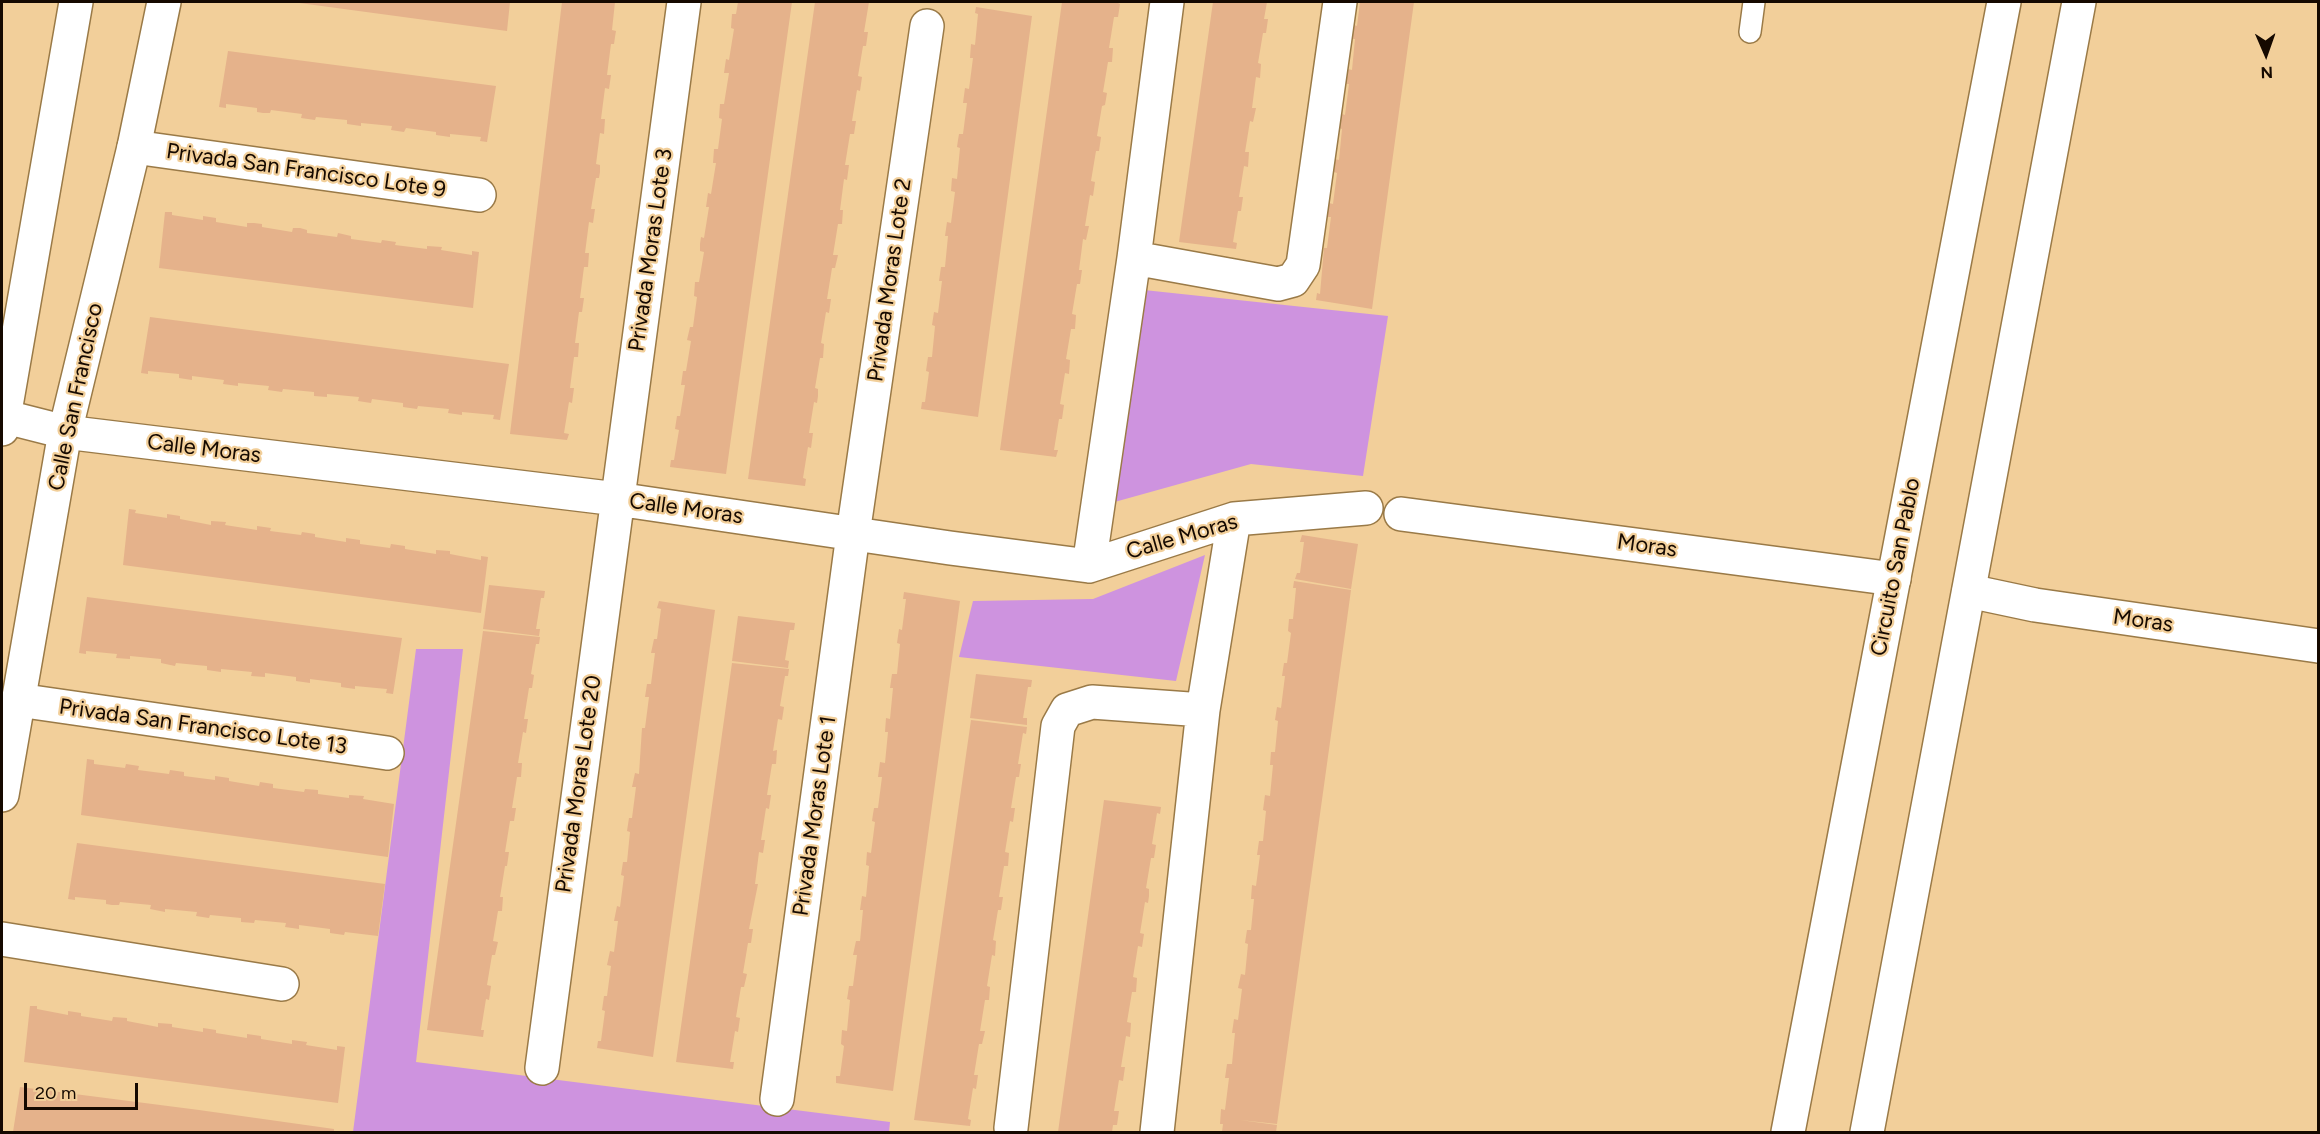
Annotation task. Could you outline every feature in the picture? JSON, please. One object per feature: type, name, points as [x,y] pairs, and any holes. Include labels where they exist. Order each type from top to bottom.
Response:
[{"type":"street","points":[[2,420],[76,2]]},
{"type":"street","name":"Calle San Francisco","points":[[2,795],[65,432],[134,147],[165,2]]},
{"type":"street","name":"Privada Moras Lote 3","points":[[617,499],[684,2]]},
{"type":"street","points":[[1089,566],[1134,258],[1167,2]]},
{"type":"street","points":[[1134,258],[1278,284],[1293,280],[1303,265],[1340,2]]},
{"type":"street","name":"Circuito San Pablo","points":[[1788,1132],[2004,2]]},
{"type":"street","points":[[1868,1132],[2079,2]]},
{"type":"street","name":"Privada Moras Lote 2","points":[[853,534],[927,26]]},
{"type":"street","name":"Privada San Francisco Lote 9","points":[[134,147],[479,195]]},
{"type":"street","name":"Calle Moras","points":[[2,420],[65,432],[617,499],[1089,566],[1234,519],[1366,508]]},
{"type":"street","name":"Privada Moras Lote 20","points":[[542,1068],[617,499]]},
{"type":"street","name":"Moras","points":[[1401,513],[1894,579]]},
{"type":"street","points":[[1157,1132],[1203,710],[1234,519]]},
{"type":"street","name":"Privada Moras Lote 1","points":[[777,1099],[853,534]]},
{"type":"street","name":"Moras","points":[[1969,591],[2035,605],[2319,646]]},
{"type":"street","name":"Privada San Francisco Lote 13","points":[[18,700],[387,753]]},
{"type":"street","points":[[1011,1128],[1058,726],[1067,710],[1092,702],[1203,710]]},
{"type":"street","points":[[2,939],[282,984]]},
{"type":"lane","points":[[1750,32],[1754,2]]},
{"type":"shaded area","points":[[1144,290],[1388,316],[1363,476],[1251,464],[1111,503]]},
{"type":"shaded area","points":[[1205,555],[1176,681],[959,657],[973,601],[1093,599]]},
{"type":"shaded area","points":[[416,649],[463,649],[416,1062],[890,1122],[889,1132],[353,1132]]},
{"type":"building","points":[[292,2],[510,2],[507,31]]},
{"type":"building","points":[[562,2],[615,2],[612,30],[616,31],[614,44],[611,44],[607,75],[611,75],[609,89],[605,88],[601,119],[605,119],[604,134],[600,133],[596,164],[600,165],[600,172],[599,178],[596,178],[591,209],[595,209],[593,223],[589,222],[585,253],[589,253],[588,267],[584,267],[580,298],[584,298],[582,312],[579,312],[575,343],[579,343],[578,357],[574,357],[570,388],[574,388],[572,403],[569,402],[564,433],[569,434],[567,440],[510,434]]},
{"type":"building","points":[[738,2],[792,2],[726,474],[670,467],[671,460],[674,460],[679,430],[675,429],[677,416],[680,416],[685,385],[681,385],[683,371],[686,371],[691,341],[687,340],[690,327],[693,327],[697,297],[694,296],[695,282],[699,282],[704,252],[700,251],[700,244],[701,237],[704,238],[709,207],[706,207],[708,193],[711,194],[716,163],[713,163],[714,149],[718,149],[722,119],[719,118],[720,104],[724,104],[729,73],[724,73],[726,59],[729,60],[734,29],[731,28],[732,14],[736,14]]},
{"type":"building","points":[[815,2],[869,2],[864,32],[868,32],[866,46],[863,46],[858,76],[862,77],[860,91],[857,90],[852,121],[856,121],[854,134],[850,134],[845,165],[849,165],[847,180],[844,179],[840,210],[843,210],[842,224],[838,224],[833,255],[838,255],[835,268],[832,268],[827,299],[831,299],[829,313],[826,312],[821,343],[824,344],[823,358],[820,358],[815,388],[818,389],[818,396],[817,403],[814,402],[809,433],[813,433],[811,448],[808,447],[803,478],[806,479],[805,486],[748,479]]},
{"type":"building","points":[[1062,2],[1116,2],[1120,4],[1118,17],[1114,17],[1109,48],[1113,48],[1112,62],[1108,62],[1103,92],[1107,93],[1105,105],[1102,106],[1097,136],[1101,137],[1091,181],[1095,182],[1093,196],[1090,195],[1085,226],[1089,226],[1086,240],[1083,239],[1079,270],[1082,270],[1080,284],[1077,284],[1072,314],[1076,315],[1075,329],[1071,329],[1066,359],[1070,360],[1069,374],[1065,373],[1060,404],[1064,405],[1062,419],[1059,419],[1054,450],[1058,450],[1056,457],[1000,450]]},
{"type":"building","points":[[1213,2],[1267,2],[1264,19],[1268,19],[1266,33],[1263,33],[1258,63],[1261,64],[1260,78],[1256,77],[1252,108],[1256,108],[1253,122],[1250,121],[1245,152],[1249,152],[1248,167],[1244,166],[1239,197],[1243,197],[1241,211],[1238,211],[1233,242],[1237,243],[1236,249],[1179,242]]},
{"type":"building","points":[[1360,2],[1414,2],[1372,309],[1316,300],[1317,293],[1320,294],[1324,248],[1327,248],[1331,217],[1327,217],[1329,203],[1333,204],[1337,173],[1334,172],[1335,159],[1339,160],[1342,129],[1339,128],[1342,114],[1345,115],[1349,84],[1345,84],[1348,69],[1352,70],[1355,39],[1352,39],[1354,25],[1357,26]]},
{"type":"building","points":[[976,7],[1032,16],[978,417],[921,409],[922,402],[925,402],[929,372],[926,371],[928,357],[932,357],[935,326],[932,325],[934,312],[938,313],[942,281],[939,281],[941,267],[945,267],[948,236],[945,236],[947,222],[951,223],[955,192],[951,191],[952,178],[957,179],[960,148],[957,147],[959,134],[963,134],[967,103],[963,103],[965,88],[969,89],[973,58],[970,58],[971,44],[975,45],[978,14],[975,13]]},
{"type":"building","points":[[228,51],[496,86],[487,142],[480,141],[481,137],[450,134],[450,137],[436,135],[436,132],[406,128],[404,132],[391,130],[392,126],[361,123],[361,126],[347,124],[347,120],[316,117],[315,120],[301,118],[302,114],[271,110],[270,113],[263,113],[257,112],[257,108],[226,104],[226,108],[219,107]]},
{"type":"building","points":[[165,212],[203,220],[203,216],[216,218],[216,222],[247,227],[247,223],[254,223],[262,224],[262,227],[292,232],[293,228],[300,228],[307,230],[307,233],[337,237],[338,233],[351,236],[351,239],[381,243],[382,240],[396,242],[395,245],[427,249],[427,246],[442,247],[441,250],[472,255],[472,251],[479,252],[473,308],[159,268]]},
{"type":"building","points":[[150,317],[509,364],[500,420],[493,419],[494,415],[462,412],[462,415],[448,413],[449,409],[418,406],[417,409],[403,407],[403,403],[372,399],[371,403],[358,401],[359,397],[327,394],[327,397],[314,396],[314,392],[268,390],[269,386],[223,384],[224,380],[192,376],[192,380],[179,378],[179,374],[148,371],[148,374],[141,373]]},
{"type":"building","points":[[129,509],[136,510],[135,513],[167,518],[167,514],[180,516],[180,519],[211,525],[211,521],[226,522],[225,525],[257,530],[257,526],[271,528],[270,531],[301,535],[302,532],[315,534],[315,537],[346,542],[346,538],[360,540],[360,544],[390,548],[391,544],[405,546],[405,549],[436,554],[436,550],[450,551],[450,554],[481,560],[481,556],[488,557],[481,613],[123,565]]},
{"type":"building","points":[[1302,535],[1358,544],[1351,589],[1295,579],[1297,573],[1300,573],[1304,542],[1300,542]]},
{"type":"building","points":[[1294,581],[1351,590],[1277,1124],[1240,1120],[1277,1125],[1276,1132],[1222,1132],[1221,1109],[1225,1110],[1229,1078],[1225,1078],[1227,1064],[1232,1064],[1235,1033],[1232,1033],[1234,1019],[1238,1020],[1242,989],[1238,988],[1241,974],[1245,975],[1248,944],[1245,943],[1247,930],[1251,930],[1254,899],[1251,899],[1252,885],[1256,886],[1260,855],[1257,855],[1259,841],[1263,841],[1265,795],[1270,796],[1273,765],[1270,765],[1271,752],[1275,752],[1277,707],[1281,708],[1285,676],[1282,676],[1284,663],[1287,663],[1291,633],[1288,631],[1289,619],[1293,619],[1296,588],[1293,588]]},
{"type":"building","points":[[489,585],[545,591],[544,598],[541,598],[536,629],[540,629],[539,636],[483,629]]},
{"type":"building","points":[[904,592],[960,601],[893,1091],[836,1083],[836,1076],[840,1076],[844,1046],[841,1044],[842,1030],[847,1031],[850,1000],[847,999],[849,986],[853,986],[857,955],[853,955],[856,941],[860,941],[863,910],[860,910],[862,896],[866,897],[869,866],[866,865],[867,852],[871,853],[875,822],[872,821],[873,814],[874,808],[878,808],[882,777],[878,777],[880,762],[885,763],[888,732],[885,732],[886,718],[890,719],[892,674],[897,674],[900,644],[897,643],[899,629],[902,630],[906,599],[903,599]]},
{"type":"building","points":[[87,597],[402,638],[393,694],[386,693],[387,689],[355,686],[355,689],[341,687],[341,683],[310,679],[310,683],[296,681],[296,677],[265,673],[265,677],[251,676],[252,672],[221,669],[221,672],[207,670],[207,666],[176,663],[175,666],[161,663],[161,659],[130,656],[130,659],[116,658],[117,654],[86,651],[86,654],[79,653]]},
{"type":"building","points":[[659,601],[715,610],[653,1057],[597,1048],[598,1041],[601,1041],[605,1011],[602,1010],[604,996],[607,996],[611,966],[607,965],[610,951],[614,952],[618,921],[614,921],[617,906],[620,907],[624,876],[621,875],[623,862],[627,862],[630,832],[627,831],[629,818],[632,818],[636,787],[632,787],[635,773],[639,774],[642,728],[645,728],[649,697],[645,697],[647,684],[651,684],[655,653],[651,653],[654,639],[657,639],[661,609],[657,608]]},
{"type":"building","points":[[738,616],[795,623],[794,630],[790,630],[785,660],[789,661],[788,668],[732,661]]},
{"type":"building","points":[[483,631],[540,637],[539,644],[536,644],[531,674],[534,675],[532,688],[529,688],[524,719],[528,719],[526,733],[523,732],[518,763],[522,763],[521,777],[517,777],[512,808],[516,808],[514,821],[510,821],[505,852],[509,852],[500,897],[503,897],[502,911],[498,911],[493,941],[498,942],[495,955],[492,955],[487,985],[491,986],[489,1000],[486,999],[481,1030],[484,1030],[483,1037],[427,1030]]},
{"type":"building","points":[[732,663],[789,669],[788,676],[785,676],[780,706],[784,707],[782,720],[778,719],[773,751],[777,750],[776,764],[772,764],[767,795],[771,795],[769,809],[766,808],[761,840],[765,840],[763,853],[759,852],[755,884],[758,884],[749,929],[753,929],[743,973],[747,974],[744,987],[741,987],[736,1017],[740,1018],[738,1032],[735,1031],[730,1062],[734,1062],[733,1069],[676,1062]]},
{"type":"building","points":[[976,674],[1032,680],[1031,687],[1028,687],[1023,718],[1027,718],[1027,725],[970,718]]},
{"type":"building","points":[[971,720],[1027,727],[1026,734],[1023,733],[1018,764],[1021,764],[1019,777],[1016,777],[1011,808],[1015,808],[1013,822],[1010,821],[1005,852],[1009,853],[1008,866],[1004,866],[999,897],[1003,897],[1001,910],[998,910],[993,940],[996,941],[995,956],[992,955],[987,986],[990,987],[989,1000],[985,1000],[980,1031],[985,1031],[982,1044],[979,1044],[974,1075],[978,1075],[976,1089],[973,1088],[968,1119],[971,1120],[970,1126],[914,1120]]},
{"type":"building","points":[[87,759],[94,760],[94,764],[125,768],[126,764],[139,766],[138,770],[169,774],[170,770],[184,772],[184,776],[215,780],[215,776],[259,786],[260,782],[273,784],[273,788],[304,792],[305,789],[318,790],[318,794],[349,798],[349,795],[364,796],[363,799],[394,804],[388,857],[81,815]]},
{"type":"building","points":[[1104,800],[1161,807],[1160,814],[1157,813],[1152,844],[1156,845],[1154,858],[1151,858],[1146,888],[1149,889],[1149,896],[1148,903],[1145,902],[1140,933],[1144,934],[1142,947],[1138,946],[1133,977],[1137,978],[1136,992],[1132,992],[1127,1022],[1131,1023],[1130,1037],[1126,1036],[1121,1067],[1125,1067],[1123,1081],[1119,1080],[1114,1111],[1119,1111],[1117,1125],[1113,1125],[1112,1132],[1058,1132]]},
{"type":"building","points":[[77,843],[385,884],[378,936],[345,932],[344,935],[330,933],[330,929],[299,925],[299,929],[285,927],[286,923],[255,920],[254,923],[241,922],[241,918],[210,915],[209,918],[196,916],[197,912],[165,909],[165,912],[150,909],[151,905],[120,902],[119,905],[112,905],[106,904],[106,900],[75,897],[75,900],[68,899]]},
{"type":"building","points":[[30,1006],[68,1015],[68,1011],[81,1013],[81,1016],[112,1021],[113,1017],[127,1018],[127,1021],[158,1027],[158,1023],[172,1024],[172,1027],[203,1032],[203,1028],[216,1030],[216,1033],[247,1038],[247,1034],[261,1036],[261,1039],[292,1044],[292,1040],[307,1042],[306,1045],[337,1050],[337,1046],[345,1047],[338,1103],[24,1062]]},
{"type":"building","points":[[20,1087],[334,1129],[334,1132],[13,1132]]}]
